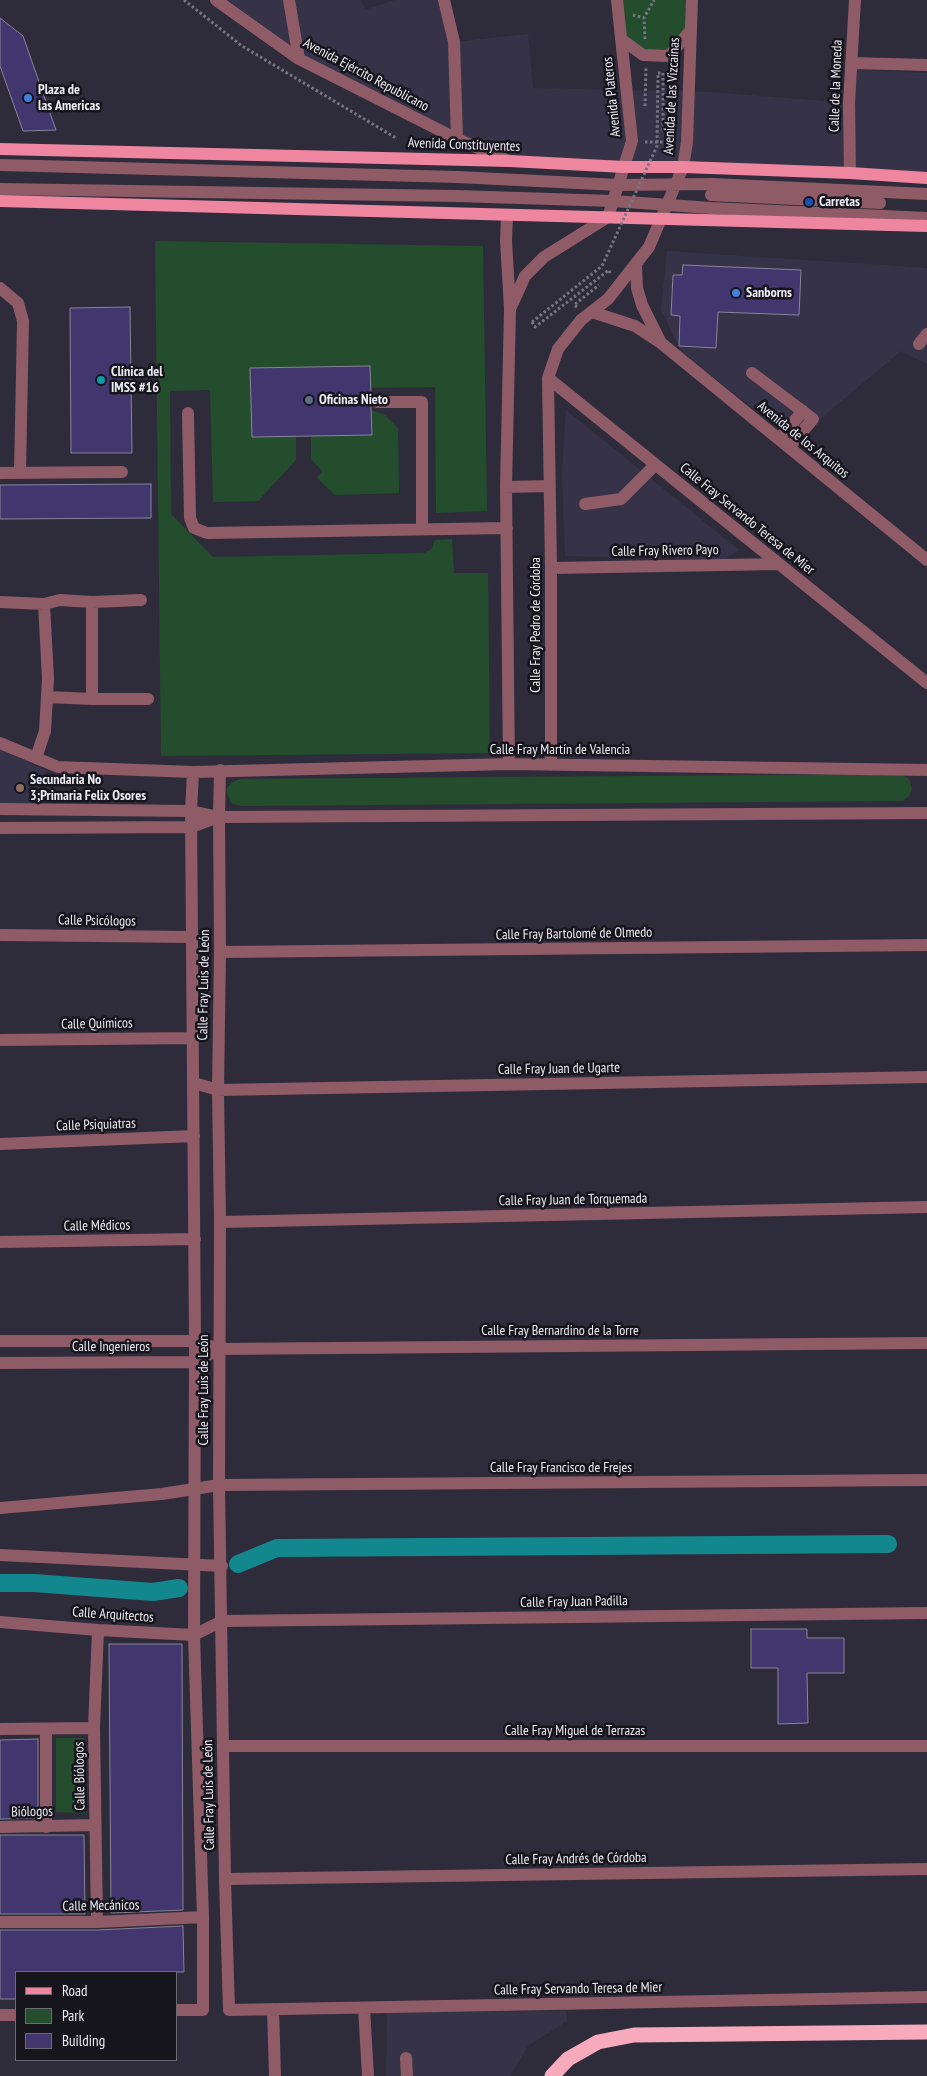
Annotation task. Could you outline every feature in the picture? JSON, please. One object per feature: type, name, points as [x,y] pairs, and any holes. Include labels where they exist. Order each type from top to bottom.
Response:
[{"type":"highway","points":[[552,2076],[568,2060],[598,2042],[634,2035],[927,2032]]},
{"type":"main road","name":"Avenida Constituyentes","points":[[0,150],[510,161],[624,168],[683,167],[926,174]]},
{"type":"main road","points":[[0,201],[927,226]]},
{"type":"street","name":"Avenida Ejército Republicano","points":[[216,0],[299,58],[456,139],[510,161]]},
{"type":"street","points":[[289,0],[299,58]]},
{"type":"street","points":[[444,0],[454,42],[456,139]]},
{"type":"street","name":"Avenida Plateros","points":[[608,217],[632,141],[617,0]]},
{"type":"street","name":"Avenida de las Vizcaínas","points":[[662,219],[683,167],[687,142],[692,0]]},
{"type":"street","name":"Calle de la Moneda","points":[[850,173],[849,103],[855,0]]},
{"type":"street","points":[[621,39],[642,55],[669,56],[690,31]]},
{"type":"street","points":[[851,63],[927,65]]},
{"type":"street","points":[[0,165],[457,177],[618,185],[676,183],[927,194]]},
{"type":"street","points":[[0,189],[456,196],[614,201],[927,218]]},
{"type":"street","points":[[711,196],[880,203]]},
{"type":"street","name":"Calle Fray Pedro de Córdoba","points":[[507,215],[506,241],[510,309],[506,487],[509,764]]},
{"type":"street","name":"Calle Fray Pedro de Córdoba","points":[[510,309],[525,276],[544,257],[608,217]]},
{"type":"street","name":"Calle Fray Pedro de Córdoba","points":[[557,765],[548,486],[548,378],[558,349],[589,307],[608,299],[636,264],[649,247],[662,219]]},
{"type":"street","name":"Avenida de los Arquitos","points":[[636,264],[637,288],[642,305],[661,343]]},
{"type":"street","points":[[0,288],[18,303],[23,321],[20,473]]},
{"type":"street","name":"Avenida de los Arquitos","points":[[589,307],[634,326],[661,343],[927,560]]},
{"type":"street","points":[[752,374],[813,419],[784,443]]},
{"type":"street","name":"Calle Fray Servando Teresa de Mier","points":[[548,378],[927,683]]},
{"type":"street","points":[[377,402],[422,402],[422,529]]},
{"type":"street","points":[[188,413],[190,518],[194,528],[207,533],[507,528]]},
{"type":"street","points":[[585,504],[621,499],[655,465]]},
{"type":"street","points":[[0,473],[122,472]]},
{"type":"street","points":[[506,487],[548,486]]},
{"type":"street","name":"Calle Fray Rivero Payo","points":[[551,568],[779,564]]},
{"type":"street","points":[[0,602],[44,604],[60,600],[92,602],[141,600]]},
{"type":"street","points":[[92,602],[92,698]]},
{"type":"street","points":[[36,758],[45,731],[47,697],[44,604]]},
{"type":"street","points":[[47,697],[148,699]]},
{"type":"street","name":"Calle Fray Martín de Valencia","points":[[0,743],[58,766],[193,772],[509,764],[927,770]]},
{"type":"street","name":"Calle Fray Luis de León","points":[[220,770],[218,1090],[220,1222],[219,1485],[222,1566],[225,1879],[229,2010]]},
{"type":"street","name":"Calle Fray Luis de León","points":[[178,2010],[203,2010],[203,1917],[194,1635],[196,1488],[195,1239],[193,937],[190,811],[193,772]]},
{"type":"street","points":[[0,809],[190,811],[219,817],[927,813]]},
{"type":"street","points":[[0,828],[191,827],[219,817]]},
{"type":"street","name":"Calle Psicólogos","points":[[0,934],[193,937]]},
{"type":"street","name":"Calle Fray Bartolomé de Olmedo","points":[[220,952],[927,946]]},
{"type":"street","name":"Calle Químicos","points":[[0,1040],[194,1038]]},
{"type":"street","name":"Calle Fray Juan de Ugarte","points":[[194,1083],[218,1090],[927,1077]]},
{"type":"street","name":"Calle Psiquiatras","points":[[0,1144],[194,1136]]},
{"type":"street","name":"Calle Fray Juan de Torquemada","points":[[220,1222],[927,1207]]},
{"type":"street","name":"Calle Médicos","points":[[0,1242],[195,1239]]},
{"type":"street","name":"Calle Fray Bernardino de la Torre","points":[[195,1340],[219,1349],[927,1343]]},
{"type":"street","name":"Calle Ingenieros","points":[[0,1341],[195,1340]]},
{"type":"street","name":"Calle Ingenieros","points":[[0,1363],[195,1362],[219,1349]]},
{"type":"street","name":"Calle Fray Francisco de Frejes","points":[[0,1508],[162,1494],[219,1485],[927,1480]]},
{"type":"street","points":[[0,1555],[222,1566]]},
{"type":"street","name":"Calle Fray Juan Padilla","points":[[222,1621],[927,1613]]},
{"type":"street","name":"Calle Arquitectos","points":[[0,1622],[194,1635],[222,1621]]},
{"type":"street","name":"Calle Biólogos","points":[[97,1922],[94,1728],[98,1630]]},
{"type":"street","points":[[46,1728],[46,1827]]},
{"type":"street","points":[[0,1729],[94,1728]]},
{"type":"street","name":"Calle Fray Miguel de Terrazas","points":[[223,1746],[927,1746]]},
{"type":"street","name":"Biólogos","points":[[0,1827],[95,1825]]},
{"type":"street","name":"Calle Fray Andrés de Córdoba","points":[[225,1879],[927,1869]]},
{"type":"street","name":"Calle Mecánicos","points":[[0,1922],[97,1922],[203,1917]]},
{"type":"street","name":"Calle Fray Servando Teresa de Mier","points":[[229,2010],[927,1998]]},
{"type":"street","points":[[364,2008],[368,2076]]},
{"type":"street","points":[[273,2009],[275,2076]]},
{"type":"street","points":[[0,2015],[15,2015]]},
{"type":"street","points":[[406,2058],[407,2076]]},
{"type":"path","points":[[184,0],[242,46],[396,138]]},
{"type":"path","points":[[589,307],[577,307],[574,305],[612,275],[608,270],[535,327],[532,322],[602,266],[657,146],[658,73],[663,73],[663,130],[670,130],[669,72],[674,72],[675,111]]},
{"type":"path","points":[[632,141],[687,142]]},
{"type":"shaded area","points":[[216,0],[361,0],[365,10],[395,0],[444,0],[454,42],[528,34],[533,88],[710,92],[848,103],[851,70],[927,73],[927,178],[510,161],[299,59]]},
{"type":"shaded area","points":[[667,251],[927,268],[927,364],[901,351],[794,441],[680,350],[661,309]]},
{"type":"shaded area","points":[[566,410],[739,550],[725,559],[565,556],[562,474]]},
{"type":"shaded area","name":"Secundaria No 3;Primaria Felix Osores","points":[[0,748],[47,771],[31,804],[0,804]]},
{"type":"shaded area","points":[[566,2011],[567,2021],[528,2046],[510,2076],[386,2076],[387,2013]]},
{"type":"green space","points":[[617,0],[692,0],[690,31],[669,56],[643,55],[621,39]]},
{"type":"green space","points":[[155,241],[483,246],[487,511],[436,513],[435,387],[370,388],[369,366],[250,368],[252,437],[296,436],[296,460],[258,501],[213,502],[210,390],[170,391],[171,514],[213,557],[424,553],[432,549],[435,540],[452,539],[454,573],[488,573],[490,753],[161,756]]},
{"type":"green space","points":[[371,410],[385,415],[398,428],[399,493],[335,495],[317,478],[322,471],[311,459],[311,436]]},
{"type":"green space","points":[[902,774],[909,779],[912,789],[909,796],[903,801],[241,806],[231,803],[226,790],[231,783],[240,779]]},
{"type":"green space","points":[[56,1738],[84,1738],[85,1813],[56,1812]]},
{"type":"building","name":"Plaza de las Americas","points":[[0,18],[23,36],[56,130],[23,131],[0,66]]},
{"type":"building","name":"Sanborns","points":[[683,265],[801,270],[799,315],[718,312],[716,348],[679,346],[680,316],[671,315],[673,275],[682,275]]},
{"type":"building","name":"Clínica del IMSS #16","points":[[130,307],[132,453],[71,453],[70,308]]},
{"type":"building","points":[[370,366],[371,397],[369,402],[371,407],[372,435],[252,437],[250,368]]},
{"type":"building","points":[[151,484],[151,518],[0,519],[0,485]]},
{"type":"building","points":[[751,1629],[807,1629],[807,1638],[844,1638],[844,1673],[807,1673],[808,1723],[778,1724],[778,1668],[751,1668]]},
{"type":"building","points":[[109,1644],[182,1644],[183,1910],[111,1913]]},
{"type":"building","points":[[38,1739],[38,1818],[0,1819],[0,1740]]},
{"type":"building","points":[[0,1835],[84,1835],[85,1914],[0,1914]]},
{"type":"building","points":[[183,1926],[184,1972],[15,1971],[15,1999],[0,1999],[0,1930],[97,1930]]},
{"type":"waterway","points":[[238,1564],[277,1548],[888,1544]]},
{"type":"waterway","points":[[0,1583],[34,1583],[153,1592],[179,1588]]},
{"type":"place","name":"Plaza de las Americas","points":[[28,98]]},
{"type":"place","name":"Carretas","points":[[809,202]]},
{"type":"place","name":"Sanborns","points":[[736,293]]},
{"type":"place","name":"Clínica del IMSS #16","points":[[101,380]]},
{"type":"place","name":"Oficinas Nieto","points":[[309,400]]},
{"type":"place","name":"Secundaria No 3;Primaria Felix Osores","points":[[20,788]]}]
